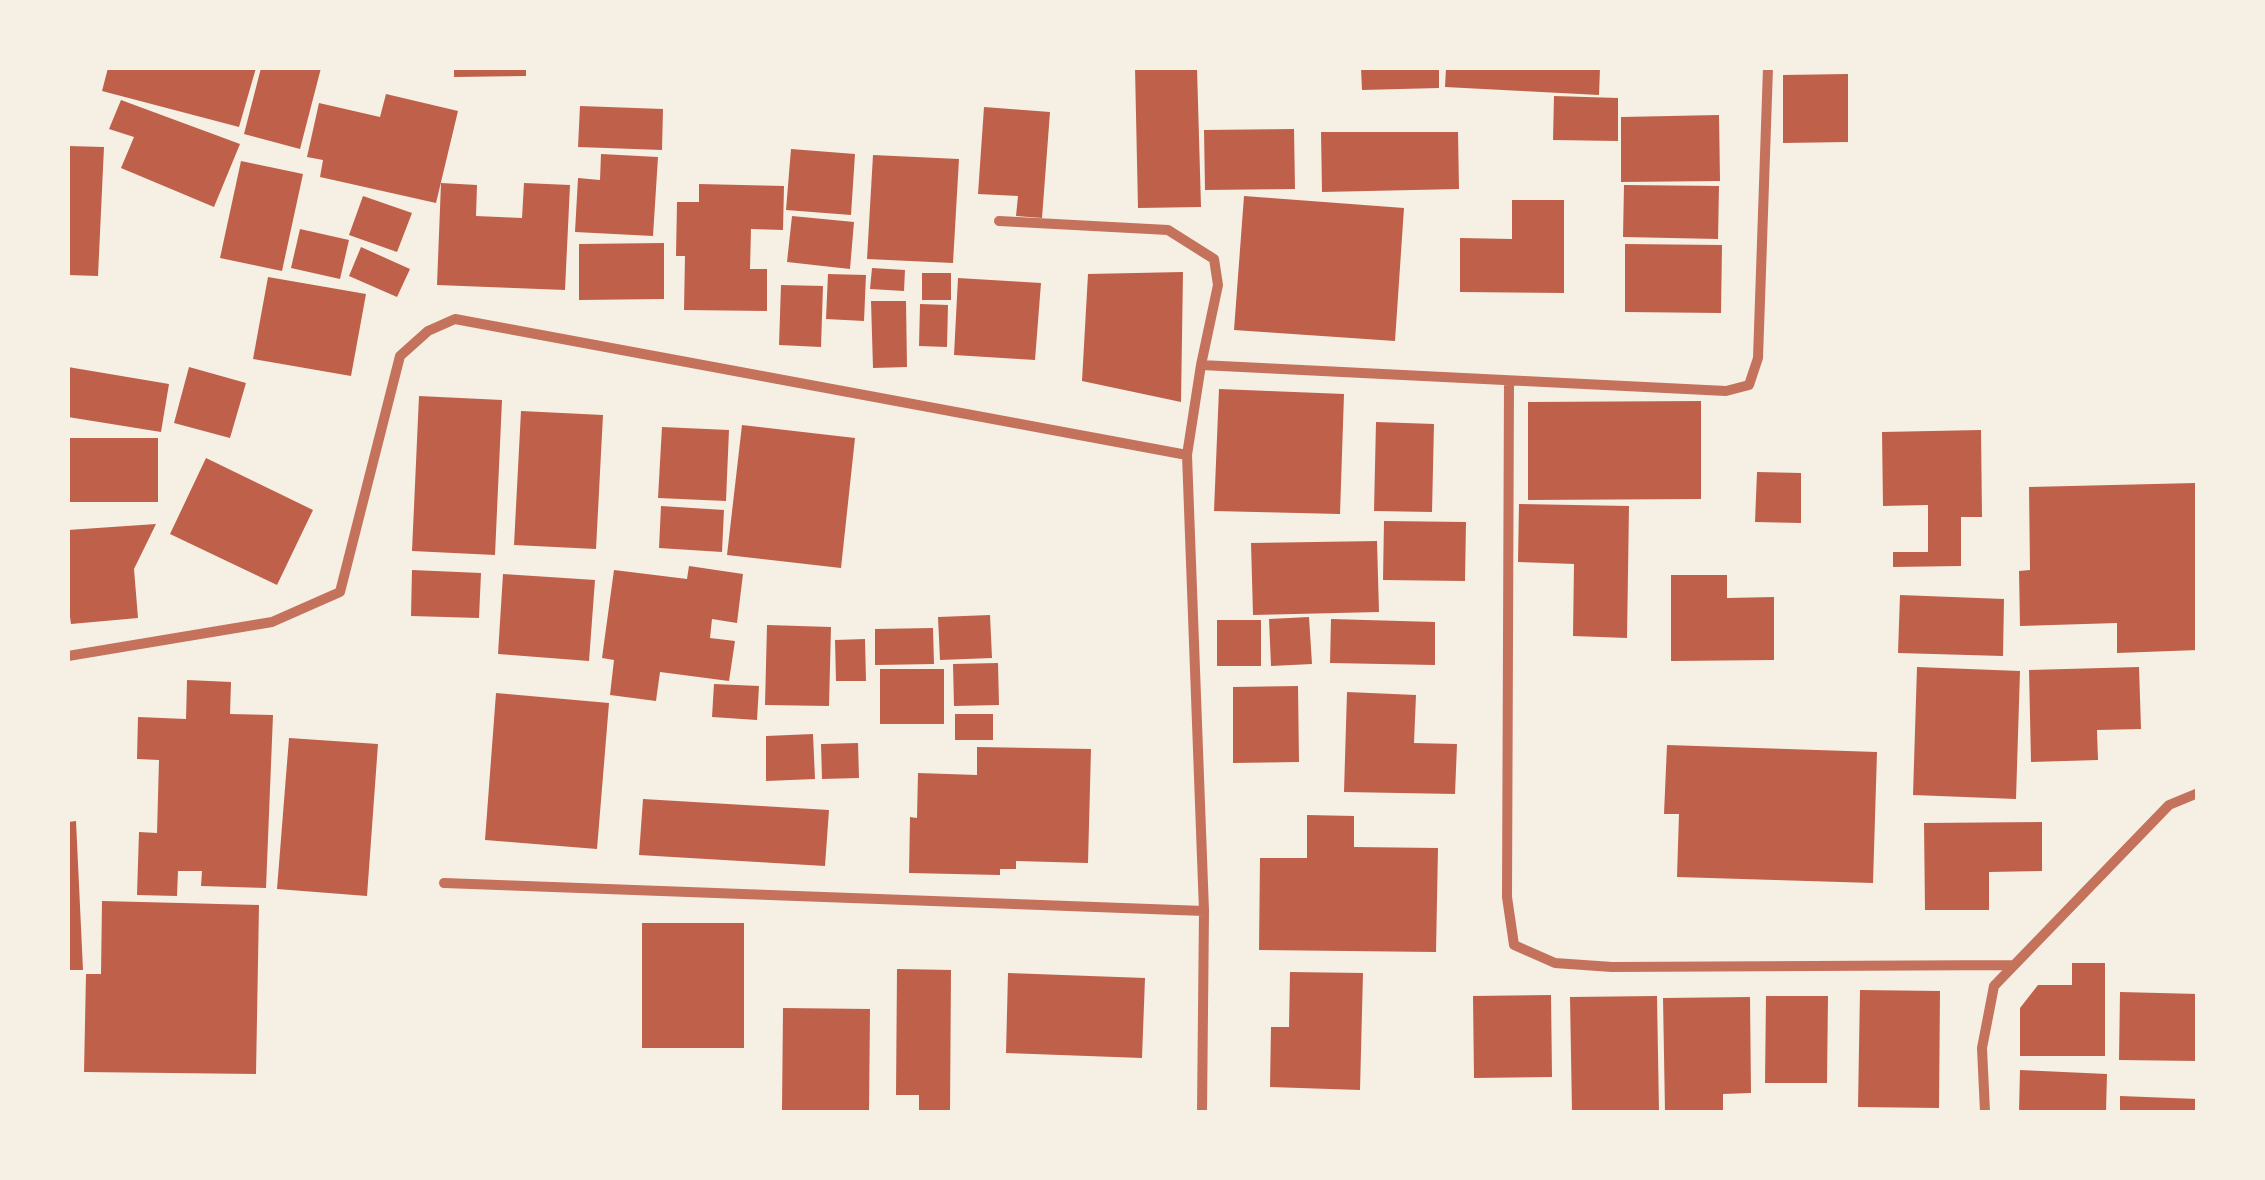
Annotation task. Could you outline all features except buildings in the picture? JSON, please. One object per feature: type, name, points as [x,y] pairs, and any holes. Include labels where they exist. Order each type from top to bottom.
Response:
[{"type":"street","points":[[1201,365],[1726,391],[1749,385],[1758,358],[1768,68]]},
{"type":"street","points":[[999,222],[1168,230],[1214,258],[1218,284],[1187,455],[1204,911],[1202,1112]]},
{"type":"street","points":[[68,656],[272,622],[340,592],[400,356],[428,331],[455,319],[1187,455]]},
{"type":"street","points":[[1509,381],[1507,897],[1514,945],[1555,963],[1612,967],[2013,965]]},
{"type":"street","points":[[1985,1112],[1982,1048],[1994,986],[2170,805],[2198,793]]},
{"type":"street","points":[[444,884],[1204,911]]}]
